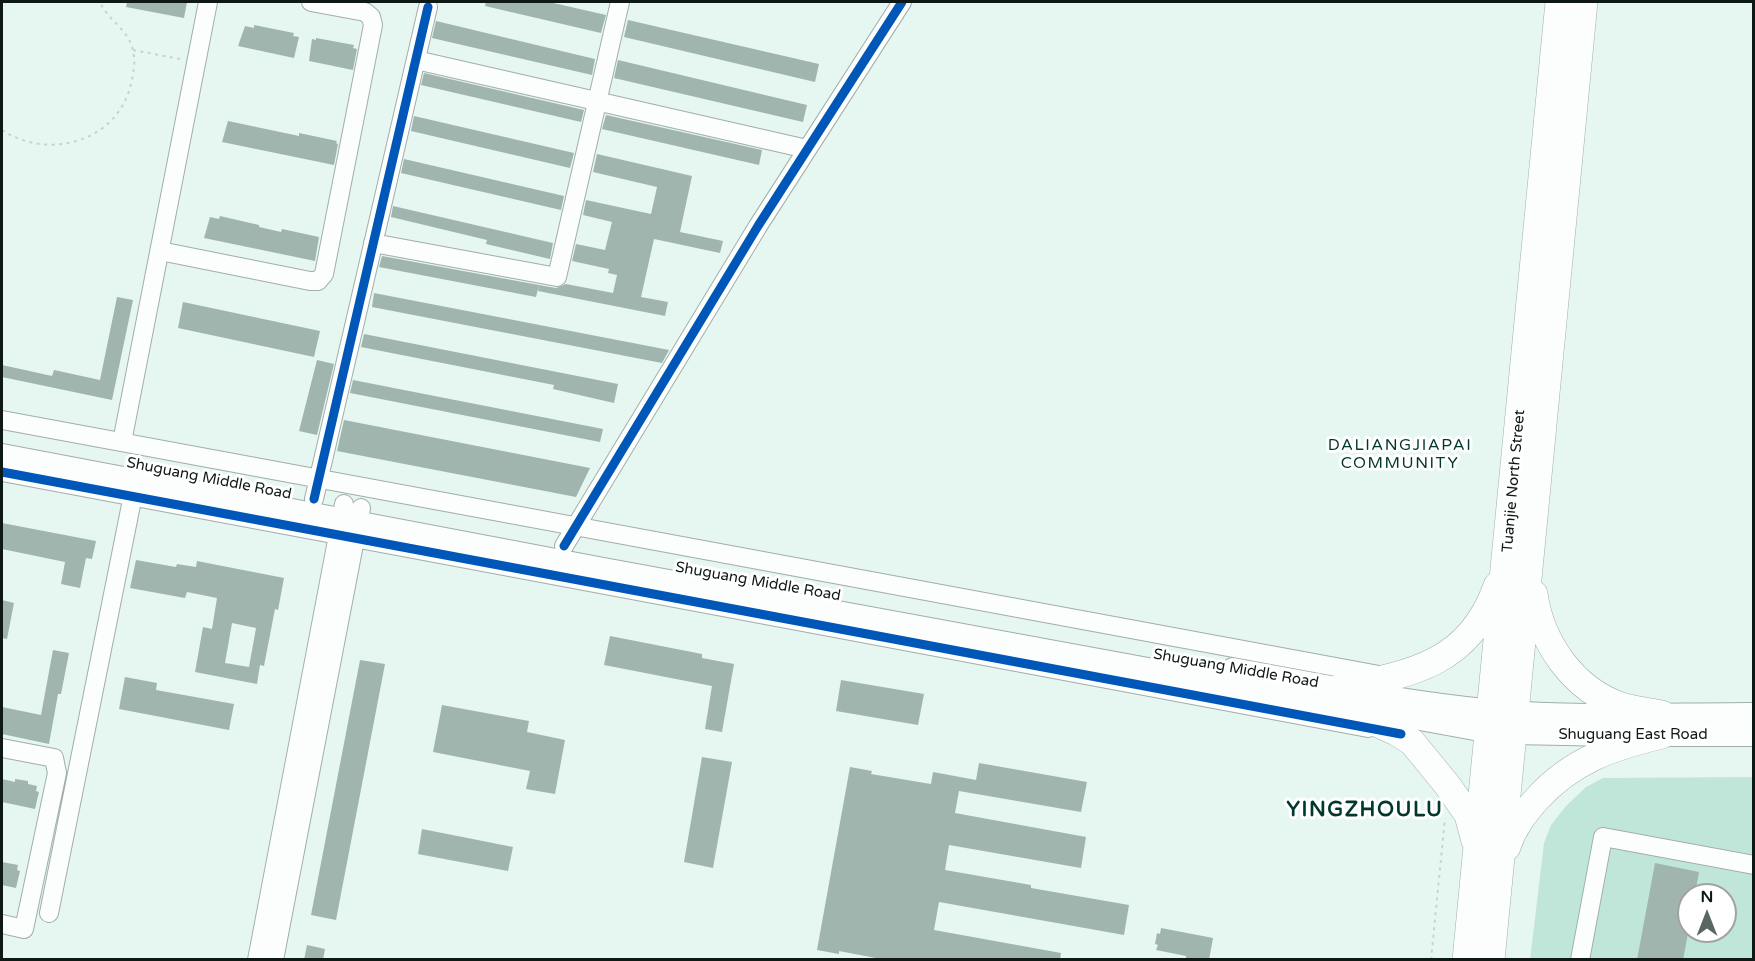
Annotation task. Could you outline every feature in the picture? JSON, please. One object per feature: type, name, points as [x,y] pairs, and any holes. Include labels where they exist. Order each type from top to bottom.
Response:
[{"type":"highway","name":"Tuanjie North Street","points":[[1519,548],[1559,2]]},
{"type":"highway","name":"Tuanjie North Street","points":[[1491,960],[1488,867],[1502,722],[1519,548],[1584,2]]},
{"type":"highway","points":[[1336,696],[1389,677],[1409,673],[1448,654],[1470,632],[1488,608],[1496,587],[1519,548]]},
{"type":"highway","points":[[1519,548],[1541,627],[1556,654],[1579,680],[1603,698],[1662,725]]},
{"type":"highway","points":[[1336,696],[1401,734],[1423,753],[1468,815],[1488,867]]},
{"type":"highway","points":[[1488,867],[1524,813],[1564,774],[1603,752],[1625,744],[1662,725]]},
{"type":"highway","name":"Tuanjie North Street","points":[[1466,960],[1488,867]]},
{"type":"main road","name":"Shuguang Middle Road","points":[[2,440],[316,488],[350,521],[564,546],[1336,696]]},
{"type":"main road","name":"Shuguang Middle Road","points":[[2,455],[134,488],[350,521],[1336,696],[1502,722]]},
{"type":"main road","name":"Shuguang East Road","points":[[1662,725],[1754,714]]},
{"type":"main road","name":"Shuguang East Road","points":[[1502,722],[1662,725],[1754,735]]},
{"type":"street","points":[[122,442],[208,2]]},
{"type":"street","points":[[160,251],[310,281],[318,281],[324,274],[374,25],[371,17],[365,12],[311,2]]},
{"type":"street","points":[[373,243],[557,277],[620,2]]},
{"type":"street","points":[[564,546],[758,226],[902,2]]},
{"type":"street","points":[[316,488],[428,7]]},
{"type":"street","points":[[416,60],[807,149]]},
{"type":"street","points":[[2,420],[122,442],[316,488],[576,525],[1389,677]]},
{"type":"street","points":[[2,472],[134,488],[49,913]]},
{"type":"street","points":[[350,521],[1401,734]]},
{"type":"street","points":[[257,960],[350,521]]},
{"type":"street","points":[[274,960],[350,521]]},
{"type":"street","points":[[2,748],[54,758],[57,773],[24,929],[2,924]]},
{"type":"street","points":[[1580,960],[1603,837],[1754,865]]},
{"type":"path","points":[[2,130],[23,141],[51,146],[79,141],[92,135],[109,122],[123,105],[133,78],[133,50],[128,36],[100,2]]},
{"type":"path","points":[[133,50],[196,62]]},
{"type":"path","points":[[1431,960],[1448,786]]},
{"type":"green space","points":[[1753,777],[1753,959],[1530,960],[1544,843],[1551,825],[1566,806],[1586,787],[1603,778]]},
{"type":"building","points":[[127,2],[187,2],[184,18],[126,7]]},
{"type":"building","points":[[486,2],[549,2],[606,15],[601,33],[485,6]]},
{"type":"building","points":[[628,20],[819,64],[815,82],[624,37]]},
{"type":"building","points":[[436,21],[595,59],[592,75],[432,38]]},
{"type":"building","points":[[254,25],[294,33],[293,36],[299,37],[294,58],[238,46],[245,26],[254,28]]},
{"type":"building","points":[[316,38],[354,45],[353,48],[357,49],[353,70],[309,61],[312,39],[316,40]]},
{"type":"building","points":[[618,60],[807,105],[803,122],[614,78]]},
{"type":"building","points":[[424,73],[584,110],[581,122],[421,85]]},
{"type":"building","points":[[606,115],[762,150],[759,165],[602,129]]},
{"type":"building","points":[[414,116],[574,153],[570,168],[411,131]]},
{"type":"building","points":[[228,121],[299,136],[299,133],[337,141],[334,165],[222,142]]},
{"type":"building","points":[[597,154],[692,176],[680,232],[723,241],[720,253],[654,239],[641,297],[668,302],[665,316],[538,291],[539,285],[556,288],[566,284],[613,293],[617,275],[608,273],[609,269],[572,261],[576,244],[605,250],[612,222],[583,215],[586,200],[651,214],[657,187],[593,172]]},
{"type":"building","points":[[404,159],[564,196],[561,210],[401,173]]},
{"type":"building","points":[[393,206],[553,243],[550,259],[486,244],[487,240],[391,217]]},
{"type":"building","points":[[220,216],[281,232],[282,229],[319,237],[315,261],[204,238],[210,217],[219,219]]},
{"type":"building","points":[[382,256],[539,285],[536,297],[379,267]]},
{"type":"building","points":[[374,293],[669,350],[662,363],[372,307]]},
{"type":"building","points":[[117,297],[133,300],[112,400],[2,377],[2,365],[52,376],[54,370],[100,380]]},
{"type":"building","points":[[183,302],[320,331],[314,357],[178,328]]},
{"type":"building","points":[[364,334],[618,384],[614,403],[553,389],[554,385],[361,347]]},
{"type":"building","points":[[317,360],[334,364],[317,435],[299,431]]},
{"type":"building","points":[[353,380],[603,429],[600,442],[350,393]]},
{"type":"building","points":[[344,420],[590,468],[576,497],[337,451]]},
{"type":"building","points":[[2,523],[96,541],[92,559],[86,558],[80,588],[61,584],[65,562],[2,549]]},
{"type":"building","points":[[136,560],[176,567],[177,564],[196,567],[197,561],[284,578],[278,610],[275,609],[264,666],[260,665],[257,684],[195,672],[203,627],[212,629],[217,598],[187,592],[185,598],[130,588]],"holes":[[[232,623],[256,628],[249,667],[225,663]]]},
{"type":"building","points":[[2,600],[14,603],[7,639],[2,638]]},
{"type":"building","points":[[610,636],[702,654],[702,658],[734,664],[722,732],[705,729],[712,686],[604,665]]},
{"type":"building","points":[[53,650],[69,653],[61,694],[58,694],[49,744],[2,734],[2,707],[41,715]]},
{"type":"building","points":[[360,660],[385,664],[336,920],[311,915]]},
{"type":"building","points":[[125,677],[157,683],[156,690],[234,704],[229,730],[119,709]]},
{"type":"building","points":[[841,680],[924,694],[918,725],[836,711]]},
{"type":"building","points":[[442,705],[529,721],[527,732],[565,740],[555,794],[526,789],[530,771],[433,752]]},
{"type":"building","points":[[702,757],[732,762],[713,868],[684,862]]},
{"type":"building","points":[[979,763],[1087,782],[1081,812],[959,791],[955,813],[1086,837],[1081,868],[949,845],[945,870],[1129,905],[1124,935],[939,902],[934,930],[1061,953],[1060,960],[886,960],[839,951],[839,954],[817,950],[850,767],[872,771],[871,774],[931,784],[933,772],[976,780]]},
{"type":"building","points":[[2,779],[15,782],[15,779],[28,781],[28,784],[37,786],[36,791],[39,792],[35,809],[2,802]]},
{"type":"building","points":[[422,829],[513,847],[508,871],[418,854]]},
{"type":"building","points":[[2,862],[18,865],[17,870],[20,871],[16,888],[2,885]]},
{"type":"building","points":[[1655,863],[1699,872],[1697,883],[1677,883],[1677,943],[1686,943],[1683,960],[1637,960]]},
{"type":"building","points":[[1161,928],[1213,938],[1209,960],[1186,960],[1186,956],[1156,950],[1157,933],[1160,934]]},
{"type":"building","points":[[307,945],[325,949],[323,960],[304,960]]},
{"type":"cycle path","points":[[564,546],[758,226],[902,2]]},
{"type":"cycle path","points":[[314,499],[428,7]]},
{"type":"cycle path","points":[[2,472],[1401,734]]},
{"type":"district","name":"DALIANGJIAPAI COMMUNITY","points":[[1400,455]]},
{"type":"district","name":"YINGZHOULU","points":[[1365,810]]}]
